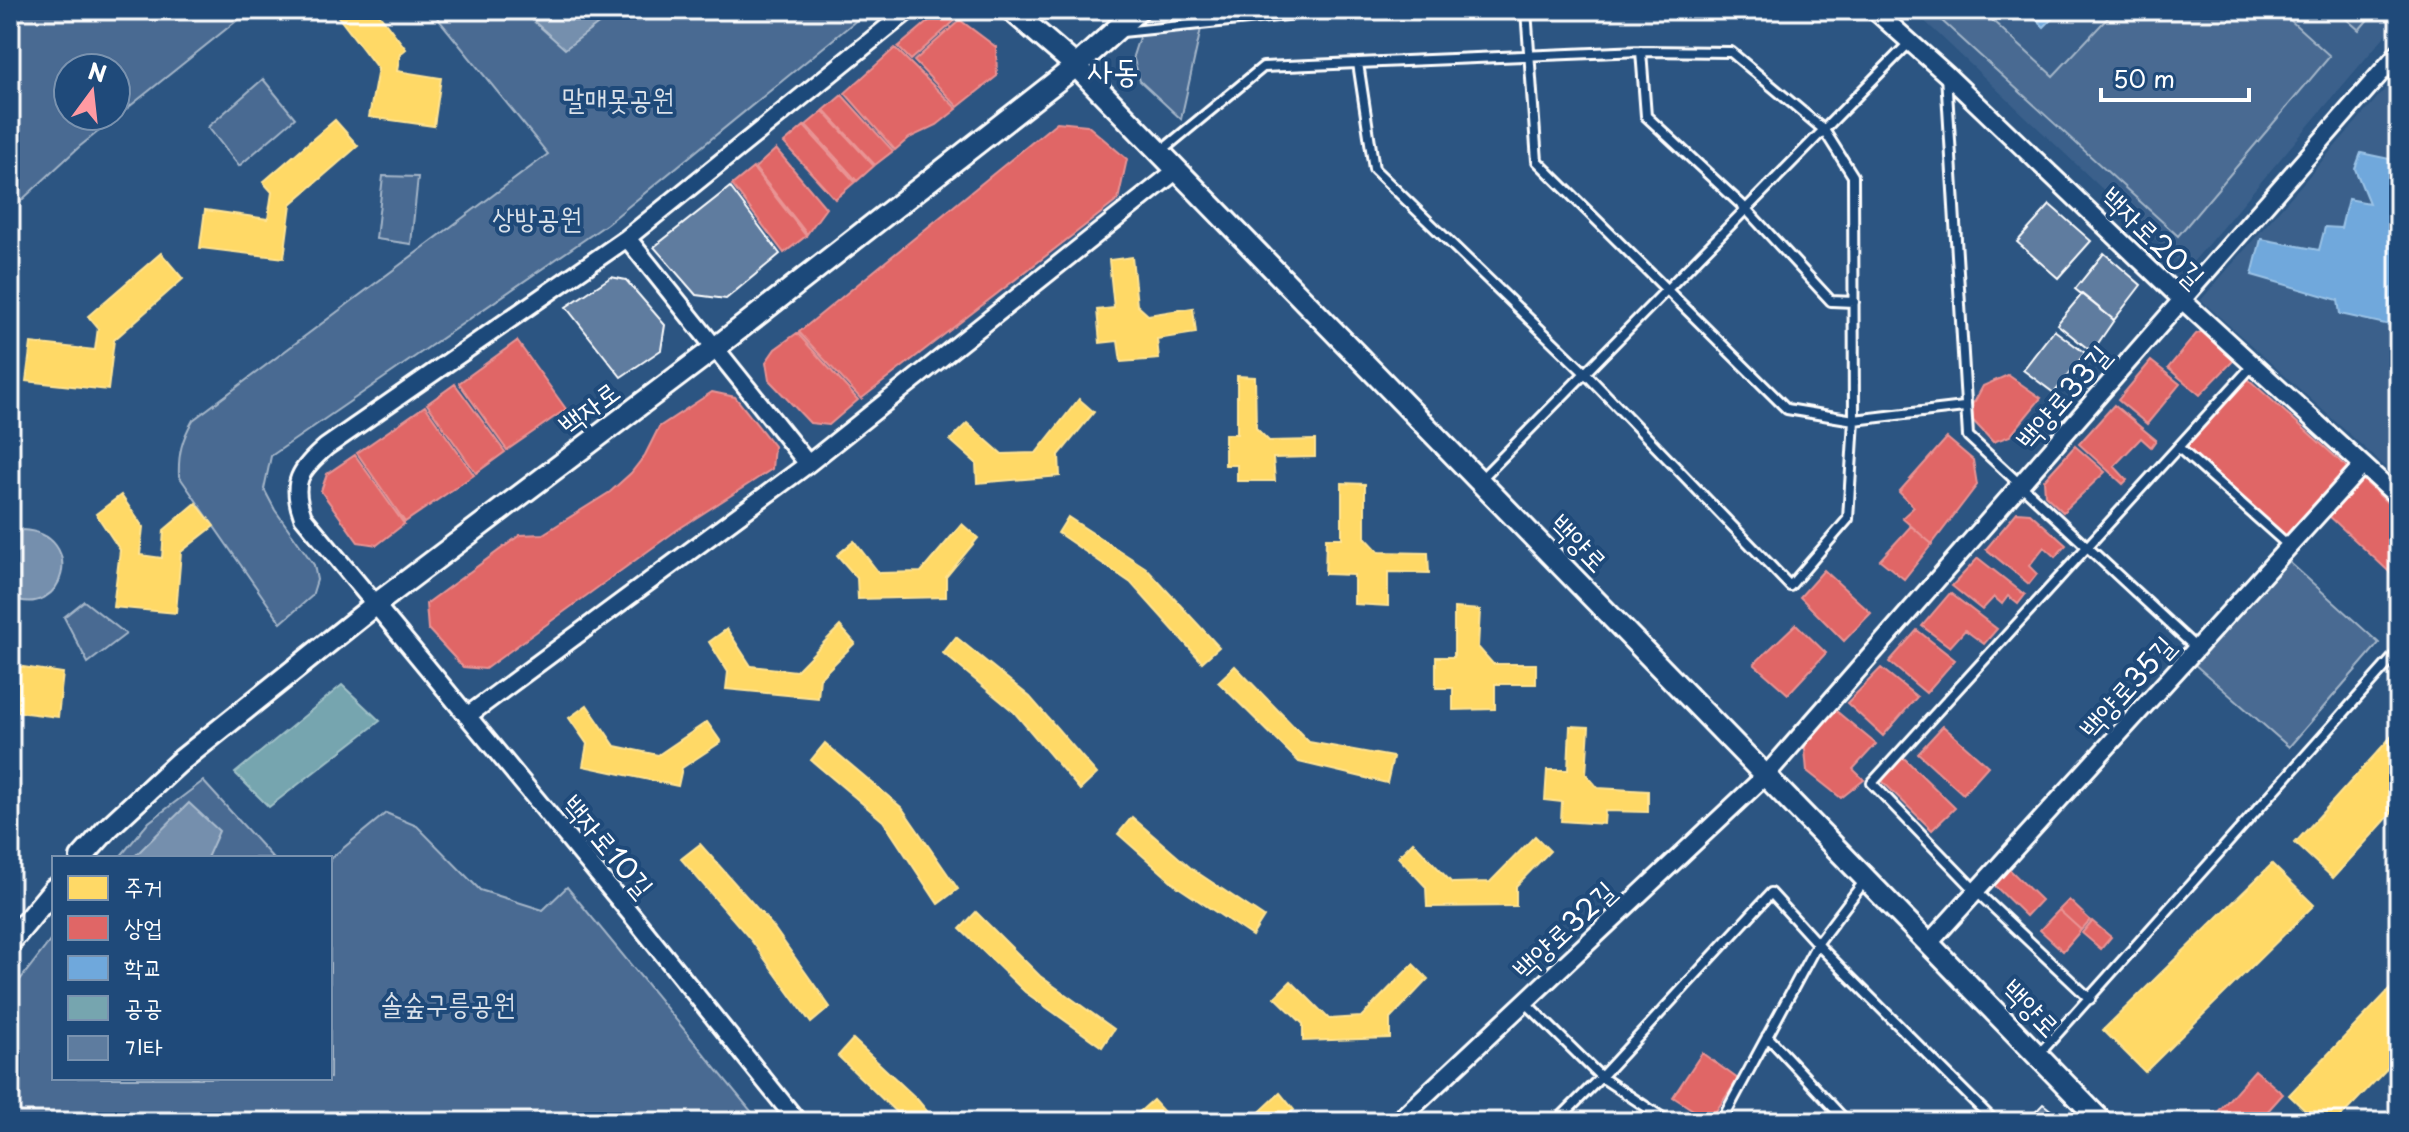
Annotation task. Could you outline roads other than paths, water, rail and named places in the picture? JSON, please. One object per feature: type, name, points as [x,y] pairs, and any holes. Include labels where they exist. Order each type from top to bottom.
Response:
[{"type":"street","name":"백자로10길","points":[[798,1122],[303,517],[296,498],[298,480],[305,465],[326,447],[627,238],[909,10]]},
{"type":"street","name":"백양로","points":[[1011,10],[1076,66],[2102,1122]]},
{"type":"street","name":"백자로","points":[[83,856],[108,828],[178,763],[375,605],[715,348],[1076,66],[1138,10]]},
{"type":"street","name":"백자로20길","points":[[1874,10],[1946,74],[2182,300],[2399,498]]},
{"type":"street","name":"백양로33길","points":[[1766,775],[2399,52]]},
{"type":"street","points":[[467,716],[808,464],[1177,170]]},
{"type":"street","points":[[627,238],[808,464]]},
{"type":"street","name":"백양로35길","points":[[1929,943],[2363,465]]},
{"type":"street","name":"백양로32길","points":[[1397,1122],[1766,775]]},
{"type":"street","points":[[10,942],[52,891]]},
{"type":"lane","points":[[1112,33],[1336,10]]},
{"type":"lane","points":[[1526,10],[1537,161],[1787,409],[1854,420],[1964,407]]},
{"type":"lane","points":[[1479,481],[1910,42]]},
{"type":"lane","points":[[1641,51],[1646,116],[1746,209],[1831,301],[1854,302]]},
{"type":"lane","points":[[1160,152],[1263,67],[1641,51],[1731,52],[1824,130],[1853,176],[1854,420],[1848,519],[1790,586],[1585,373],[1374,169],[1358,63]]},
{"type":"lane","points":[[1946,74],[1968,436],[2196,648]]},
{"type":"lane","points":[[2090,999],[1976,891],[1872,783],[2253,365]]},
{"type":"lane","points":[[2178,447],[2289,546]]},
{"type":"lane","points":[[2038,1055],[2399,651]]},
{"type":"lane","points":[[1721,1122],[1817,944],[1866,879]]},
{"type":"lane","points":[[1556,1122],[1771,893],[1817,944],[1995,1122]]},
{"type":"lane","points":[[1525,1002],[1601,1077],[1669,1122]]},
{"type":"lane","points":[[1767,1036],[1847,1122]]},
{"type":"district","name":"사동","points":[[1113,71]]},
{"type":"park label","name":"말매못공원","points":[[618,99]]},
{"type":"park label","name":"상방공원","points":[[537,218]]},
{"type":"park label","name":"솔숲구릉공원","points":[[448,1004]]}]
